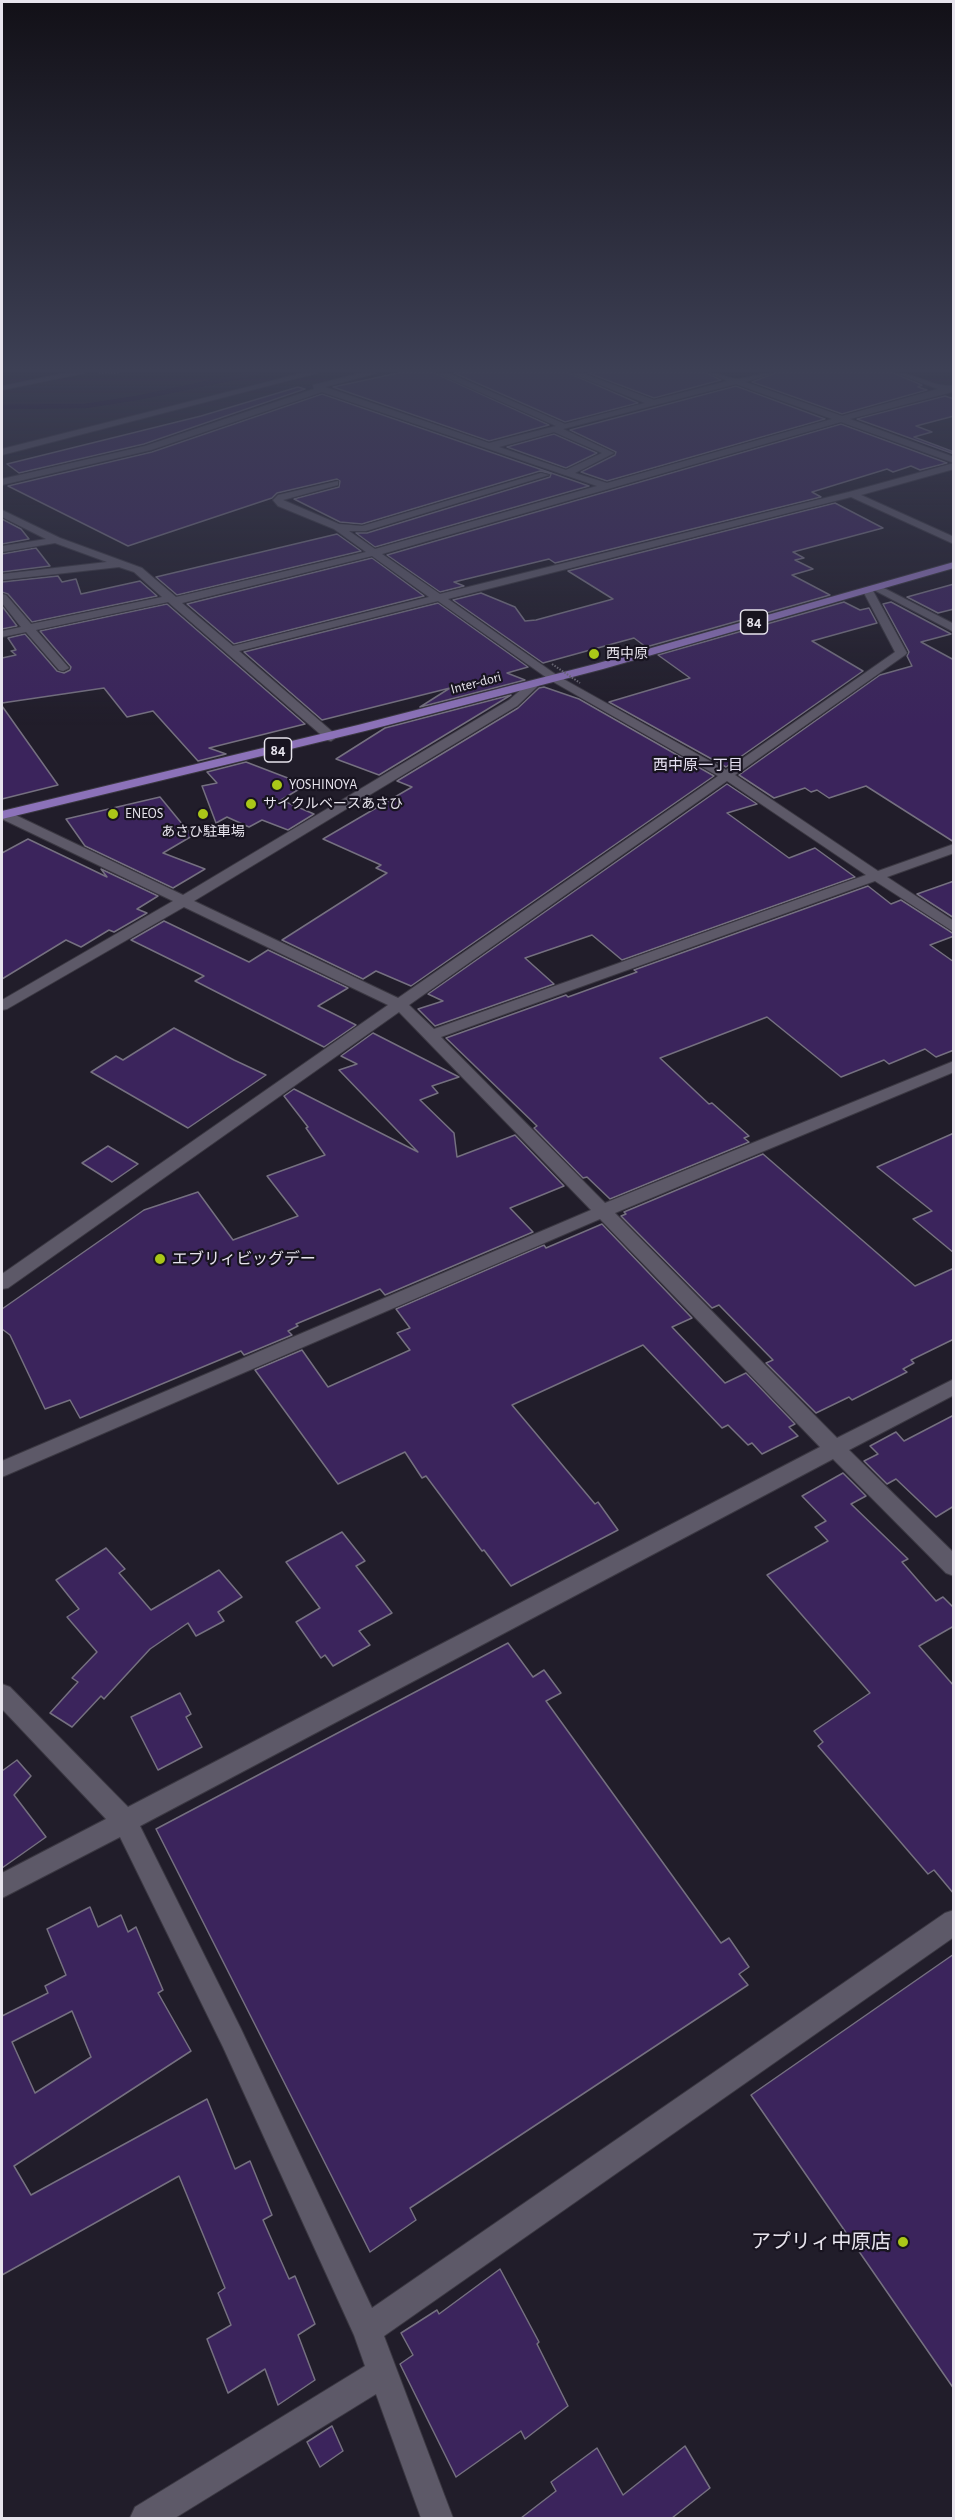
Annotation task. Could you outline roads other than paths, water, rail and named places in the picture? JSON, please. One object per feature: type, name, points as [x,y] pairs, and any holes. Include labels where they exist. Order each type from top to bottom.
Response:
[{"type":"main road","name":"Inter-dori","points":[[3,815],[331,737],[873,590],[954,565]]},
{"type":"street","points":[[305,491],[280,497],[278,500],[337,527],[554,678],[726,775],[954,928]]},
{"type":"street","points":[[337,527],[362,529],[493,491]]},
{"type":"street","points":[[2,634],[173,600],[375,553],[588,491]]},
{"type":"street","points":[[231,650],[867,491]]},
{"type":"street","points":[[852,495],[954,541]]},
{"type":"street","points":[[2,513],[7,520],[138,570],[331,737]]},
{"type":"street","points":[[2,549],[56,540]]},
{"type":"street","points":[[2,577],[126,564]]},
{"type":"street","points":[[873,590],[954,629]]},
{"type":"street","points":[[2,1283],[901,653],[873,590]]},
{"type":"street","points":[[2,597],[63,668]]},
{"type":"street","points":[[2,1006],[513,703],[535,683]]},
{"type":"street","points":[[3,815],[401,1005],[834,1448],[954,1567]]},
{"type":"street","points":[[430,1036],[954,848]]},
{"type":"street","points":[[2,1469],[603,1212],[954,1066]]},
{"type":"street","points":[[2,1886],[954,1386]]},
{"type":"street","points":[[2,1694],[125,1821],[232,2038],[368,2330],[437,2518]]},
{"type":"street","points":[[368,2330],[954,1922]]},
{"type":"street","points":[[146,2518],[382,2373]]},
{"type":"place","name":"西中原","points":[[594,654]]},
{"type":"place","name":"YOSHINOYA","points":[[277,785]]},
{"type":"place","name":"サイクルベースあさひ","points":[[251,804]]},
{"type":"place","name":"ENEOS","points":[[113,814]]},
{"type":"place","name":"あさひ駐車場","points":[[203,814]]},
{"type":"place","name":"エブリィビッグデー","points":[[160,1259]]},
{"type":"place","name":"アプリィ中原店","points":[[903,2242]]},
{"type":"district","name":"西中原一丁目","points":[[698,765]]}]
